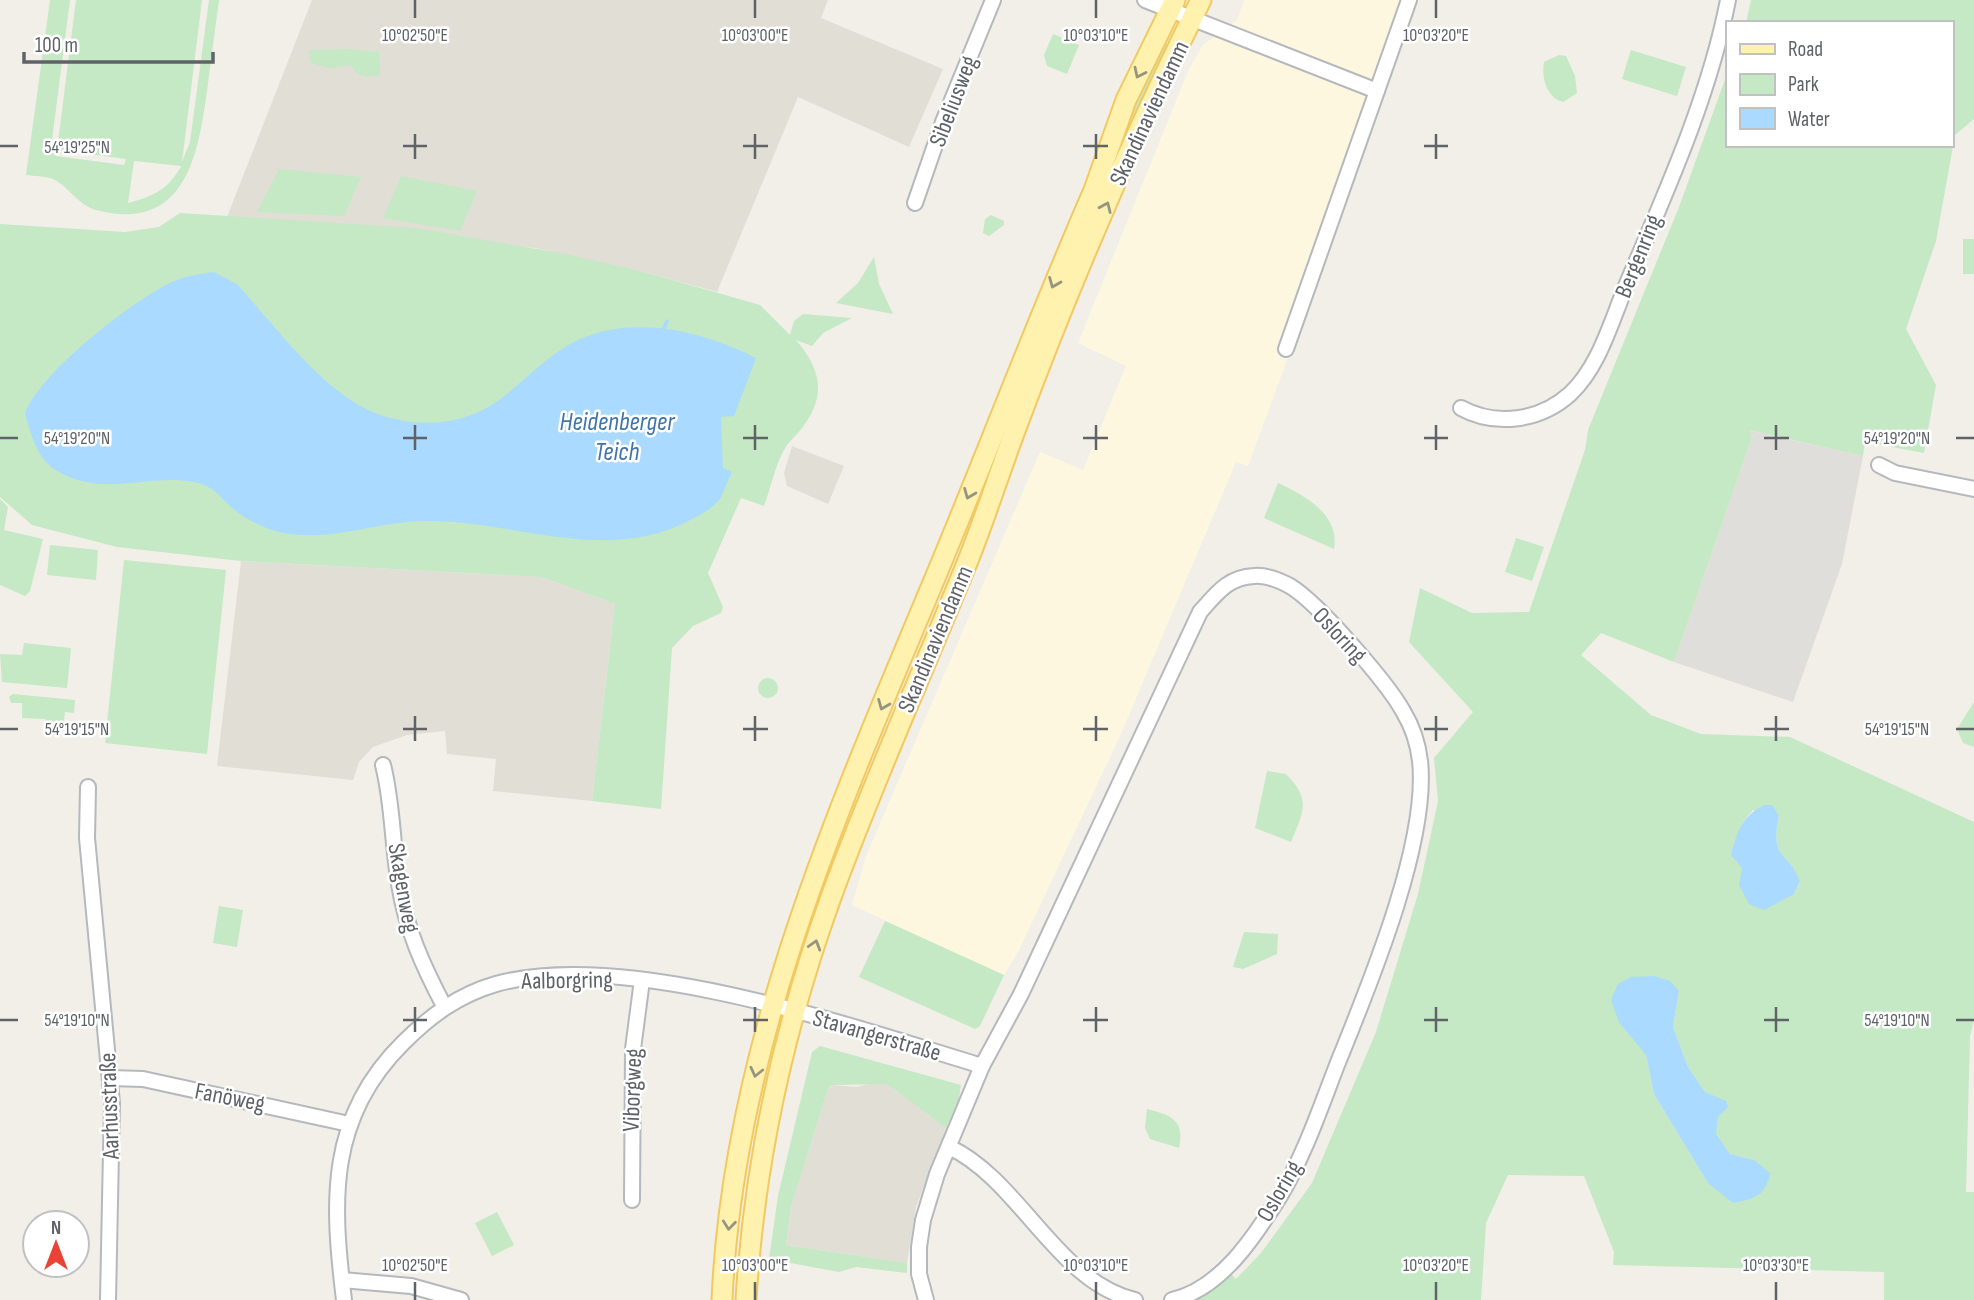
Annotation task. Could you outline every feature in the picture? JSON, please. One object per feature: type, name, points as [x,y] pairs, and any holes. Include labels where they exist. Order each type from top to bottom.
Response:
[{"type":"main road","name":"Skandinaviendamm","points":[[746,1300],[762,1160],[774,1095],[795,1011],[844,864],[977,538],[1033,384],[1104,210],[1201,0]]},
{"type":"main road","name":"Skandinaviendamm","points":[[722,1300],[738,1157],[771,1006],[838,813],[1094,190],[1126,100],[1172,6]]},
{"type":"street","name":"Sibeliusweg","points":[[915,203],[943,122],[993,0]]},
{"type":"street","points":[[1145,0],[1172,6],[1192,19],[1377,90]]},
{"type":"street","points":[[1286,349],[1409,0]]},
{"type":"street","name":"Bergenring","points":[[1461,408],[1476,416],[1494,419],[1530,416],[1570,394],[1589,370],[1703,94],[1728,0]]},
{"type":"street","points":[[1880,465],[1895,473],[1974,489]]},
{"type":"street","name":"Osloring","points":[[926,1300],[919,1274],[923,1220],[931,1187],[982,1066],[1017,1003],[1200,612],[1222,586],[1241,578],[1271,578],[1290,586],[1311,603],[1389,689],[1404,712],[1412,729],[1420,762],[1415,822],[1405,869],[1368,990],[1315,1123],[1288,1181],[1232,1262],[1203,1287],[1172,1300]]},
{"type":"street","name":"Skagenweg","points":[[383,765],[391,800],[398,882],[407,922],[417,952],[444,1006]]},
{"type":"street","name":"Aarhusstraße","points":[[88,787],[87,838],[110,1078],[112,1151],[108,1300]]},
{"type":"street","name":"Aalborgring","points":[[344,1300],[336,1197],[341,1153],[349,1124],[370,1083],[388,1059],[444,1006],[494,985],[532,978],[642,980],[771,1006]]},
{"type":"street","name":"Viborgweg","points":[[632,1200],[634,1049],[642,980]]},
{"type":"street","name":"Stavangerstraße","points":[[771,1006],[982,1066]]},
{"type":"street","name":"Fanöweg","points":[[110,1078],[143,1079],[349,1124]]},
{"type":"street","points":[[949,1147],[977,1163],[1084,1273],[1112,1292],[1135,1300]]},
{"type":"street","points":[[342,1280],[411,1286],[461,1300]]},
{"type":"shaded area","points":[[312,0],[828,0],[821,18],[943,69],[909,147],[798,97],[717,292],[641,271],[535,248],[227,217]]},
{"type":"shaded area","points":[[1244,0],[1401,0],[1285,327],[1297,333],[1248,466],[1236,462],[1120,736],[1018,952],[1004,975],[852,905],[866,856],[1040,452],[1083,470],[1126,366],[1078,343],[1189,69],[1203,45],[1237,20]]},
{"type":"shaded area","points":[[1748,430],[1863,456],[1842,564],[1793,702],[1674,662],[1752,437]]},
{"type":"shaded area","points":[[792,446],[844,466],[828,504],[787,486],[784,473]]},
{"type":"shaded area","points":[[241,561],[542,577],[615,604],[592,801],[493,791],[496,759],[447,754],[445,731],[407,735],[373,747],[359,762],[353,780],[217,766]]},
{"type":"shaded area","points":[[877,1082],[887,1084],[946,1128],[916,1207],[907,1263],[786,1245],[791,1207],[828,1089],[833,1085],[856,1087]]},
{"type":"green space","points":[[50,0],[70,0],[52,140],[56,156],[124,165],[126,159],[57,150],[76,0],[202,0],[182,162],[190,142],[209,0],[219,0],[198,140],[182,184],[168,200],[150,210],[126,214],[96,210],[84,204],[53,179],[26,175]],"holes":[[[134,161],[181,166],[176,175],[159,191],[128,203]]]},
{"type":"green space","points":[[1751,0],[1974,0],[1974,119],[1955,135],[1953,146],[1953,21],[1746,21]]},
{"type":"green space","points":[[1053,34],[1079,45],[1067,74],[1047,66],[1044,55]]},
{"type":"green space","points":[[1161,41],[1168,44],[1084,231]]},
{"type":"green space","points":[[350,49],[379,52],[380,75],[363,76],[351,65],[329,68],[311,63],[309,50]]},
{"type":"green space","points":[[1631,50],[1686,67],[1677,96],[1622,79]]},
{"type":"green space","points":[[1559,55],[1566,56],[1575,76],[1577,93],[1563,102],[1549,92],[1543,74],[1544,62]]},
{"type":"green space","points":[[1726,77],[1726,147],[1953,147],[1936,241],[1906,329],[1936,385],[1924,453],[1865,442],[1863,456],[1749,430],[1752,437],[1674,662],[1601,633],[1581,655],[1651,715],[1701,734],[1790,737],[1974,822],[1974,1020],[1970,1036],[1966,1192],[1974,1192],[1974,1300],[1884,1300],[1884,1272],[1613,1265],[1614,1252],[1584,1176],[1508,1175],[1486,1223],[1481,1300],[1189,1300],[1229,1272],[1236,1279],[1261,1253],[1312,1183],[1376,1032],[1418,894],[1438,801],[1434,758],[1473,712],[1409,642],[1420,588],[1472,613],[1529,612],[1585,450],[1588,430],[1679,207]],"holes":[[[1753,810],[1779,816],[1778,848],[1796,872],[1800,883],[1794,894],[1742,868],[1738,836],[1742,824]],[[1679,991],[1673,1027],[1688,1067],[1705,1092],[1727,1107],[1718,1117],[1715,1134],[1730,1154],[1754,1160],[1708,1183],[1654,1094],[1646,1055]]]},
{"type":"green space","points":[[279,169],[361,177],[344,216],[257,212]]},
{"type":"green space","points":[[401,176],[477,191],[460,231],[383,218]]},
{"type":"green space","points":[[180,213],[416,228],[566,254],[641,271],[760,305],[790,335],[794,321],[803,314],[852,318],[823,333],[812,346],[796,340],[811,361],[815,372],[818,394],[815,405],[802,428],[783,451],[764,506],[741,498],[708,573],[723,607],[721,613],[693,626],[672,648],[661,809],[592,801],[615,604],[542,577],[241,561],[117,547],[32,525],[0,497],[0,224],[125,232],[159,227]]},
{"type":"green space","points":[[991,215],[1004,221],[1004,225],[989,236],[983,233],[985,219]]},
{"type":"green space","points":[[1963,239],[1974,239],[1974,274],[1963,274]]},
{"type":"green space","points":[[874,257],[879,284],[893,314],[836,303],[858,283]]},
{"type":"green space","points":[[1278,483],[1299,493],[1326,516],[1334,537],[1334,549],[1264,518]]},
{"type":"green space","points":[[0,499],[8,507],[4,530],[43,539],[30,591],[25,596],[0,585]]},
{"type":"green space","points":[[1516,538],[1544,547],[1532,581],[1505,572]]},
{"type":"green space","points":[[50,545],[98,550],[96,580],[47,575]]},
{"type":"green space","points":[[124,560],[226,570],[207,754],[105,743]]},
{"type":"green space","points":[[24,643],[71,648],[67,688],[2,682],[0,654],[22,655]]},
{"type":"green space","points":[[768,678],[775,681],[778,688],[775,695],[768,698],[761,695],[758,688],[761,681]]},
{"type":"green space","points":[[13,694],[75,700],[74,713],[65,712],[63,728],[47,727],[45,719],[22,718],[22,703],[11,703],[9,697]]},
{"type":"green space","points":[[1974,702],[1974,747],[1963,743],[1957,729]]},
{"type":"green space","points":[[1267,771],[1286,774],[1302,799],[1302,814],[1291,842],[1255,828]]},
{"type":"green space","points":[[219,906],[243,910],[237,947],[213,943]]},
{"type":"green space","points":[[885,921],[1004,975],[980,1026],[975,1029],[859,977]]},
{"type":"green space","points":[[1244,932],[1278,934],[1277,954],[1243,969],[1233,967]]},
{"type":"green space","points":[[820,1046],[961,1085],[959,1098],[946,1128],[887,1084],[832,1085],[828,1089],[791,1207],[786,1245],[907,1263],[907,1273],[856,1267],[839,1272],[769,1259],[778,1196],[812,1052]]},
{"type":"green space","points":[[1147,1109],[1174,1120],[1180,1131],[1179,1148],[1150,1139],[1145,1128]]},
{"type":"green space","points":[[497,1212],[514,1245],[492,1256],[475,1223]]},
{"type":"water","name":"Heidenberger Teich","points":[[214,272],[237,284],[290,345],[334,388],[366,409],[404,421],[444,422],[482,410],[499,400],[565,347],[598,333],[621,328],[667,329],[735,348],[756,358],[734,416],[721,417],[723,468],[732,472],[718,501],[692,519],[660,533],[627,539],[594,540],[426,521],[320,535],[284,533],[244,517],[202,484],[176,480],[93,483],[76,480],[45,461],[36,447],[25,414],[33,398],[48,379],[112,321],[155,291],[182,278]]},
{"type":"water","points":[[1765,805],[1772,805],[1779,816],[1778,848],[1800,882],[1794,894],[1764,910],[1749,904],[1739,885],[1742,868],[1731,855],[1746,819]]},
{"type":"water","points":[[1654,976],[1670,981],[1679,991],[1673,1027],[1688,1067],[1705,1092],[1726,1101],[1728,1107],[1718,1117],[1716,1134],[1730,1154],[1754,1160],[1770,1173],[1762,1192],[1753,1198],[1733,1203],[1708,1183],[1654,1094],[1646,1055],[1619,1022],[1611,1000],[1618,984],[1631,977]]},
{"type":"waterway","points":[[664,328],[667,321]]}]
